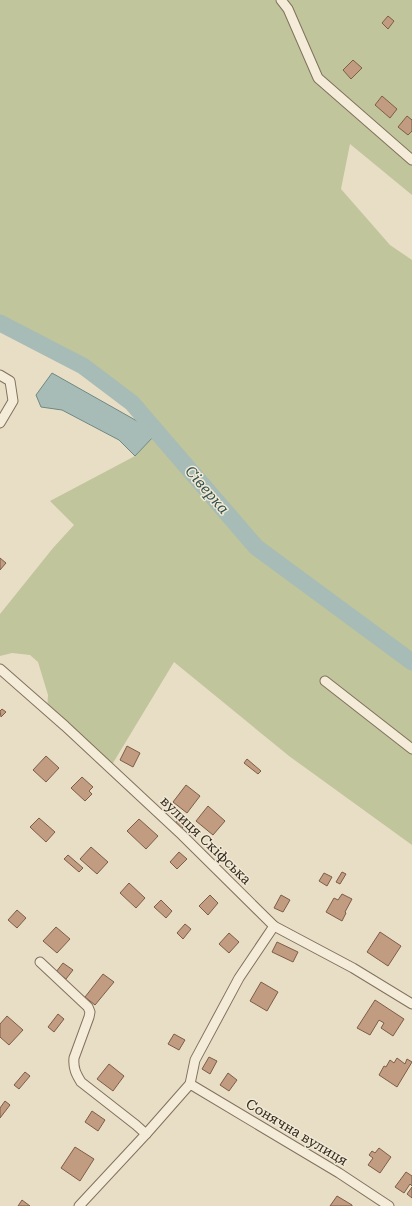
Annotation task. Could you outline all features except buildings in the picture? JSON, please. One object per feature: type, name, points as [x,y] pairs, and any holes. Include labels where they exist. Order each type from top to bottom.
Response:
[{"type":"street","points":[[281,0],[288,9],[318,78],[412,160]]},
{"type":"street","points":[[0,375],[10,381],[13,401],[0,423]]},
{"type":"street","name":"вулиця Скіфська","points":[[0,669],[65,726],[182,835],[274,926],[353,968],[412,1004]]},
{"type":"street","points":[[325,681],[412,749]]},
{"type":"street","points":[[79,1206],[190,1084],[195,1060],[239,978],[274,926]]},
{"type":"street","points":[[40,962],[88,1007],[90,1012],[74,1058],[76,1075],[81,1082],[146,1134]]},
{"type":"street","name":"Сонячна вулиця","points":[[190,1084],[389,1206]]},
{"type":"green space","points":[[0,0],[412,0],[412,195],[350,144],[341,189],[390,245],[412,260],[412,845],[289,756],[174,662],[110,768],[47,710],[48,695],[38,662],[30,655],[12,653],[0,656],[0,614],[53,548],[74,525],[50,501],[135,456],[162,427],[83,366],[0,323]]},
{"type":"water","points":[[52,373],[137,421],[154,436],[135,456],[119,440],[62,410],[41,407],[36,395]]},
{"type":"waterway","name":"Сіверка","points":[[0,323],[83,366],[132,403],[256,547],[412,662]]}]
